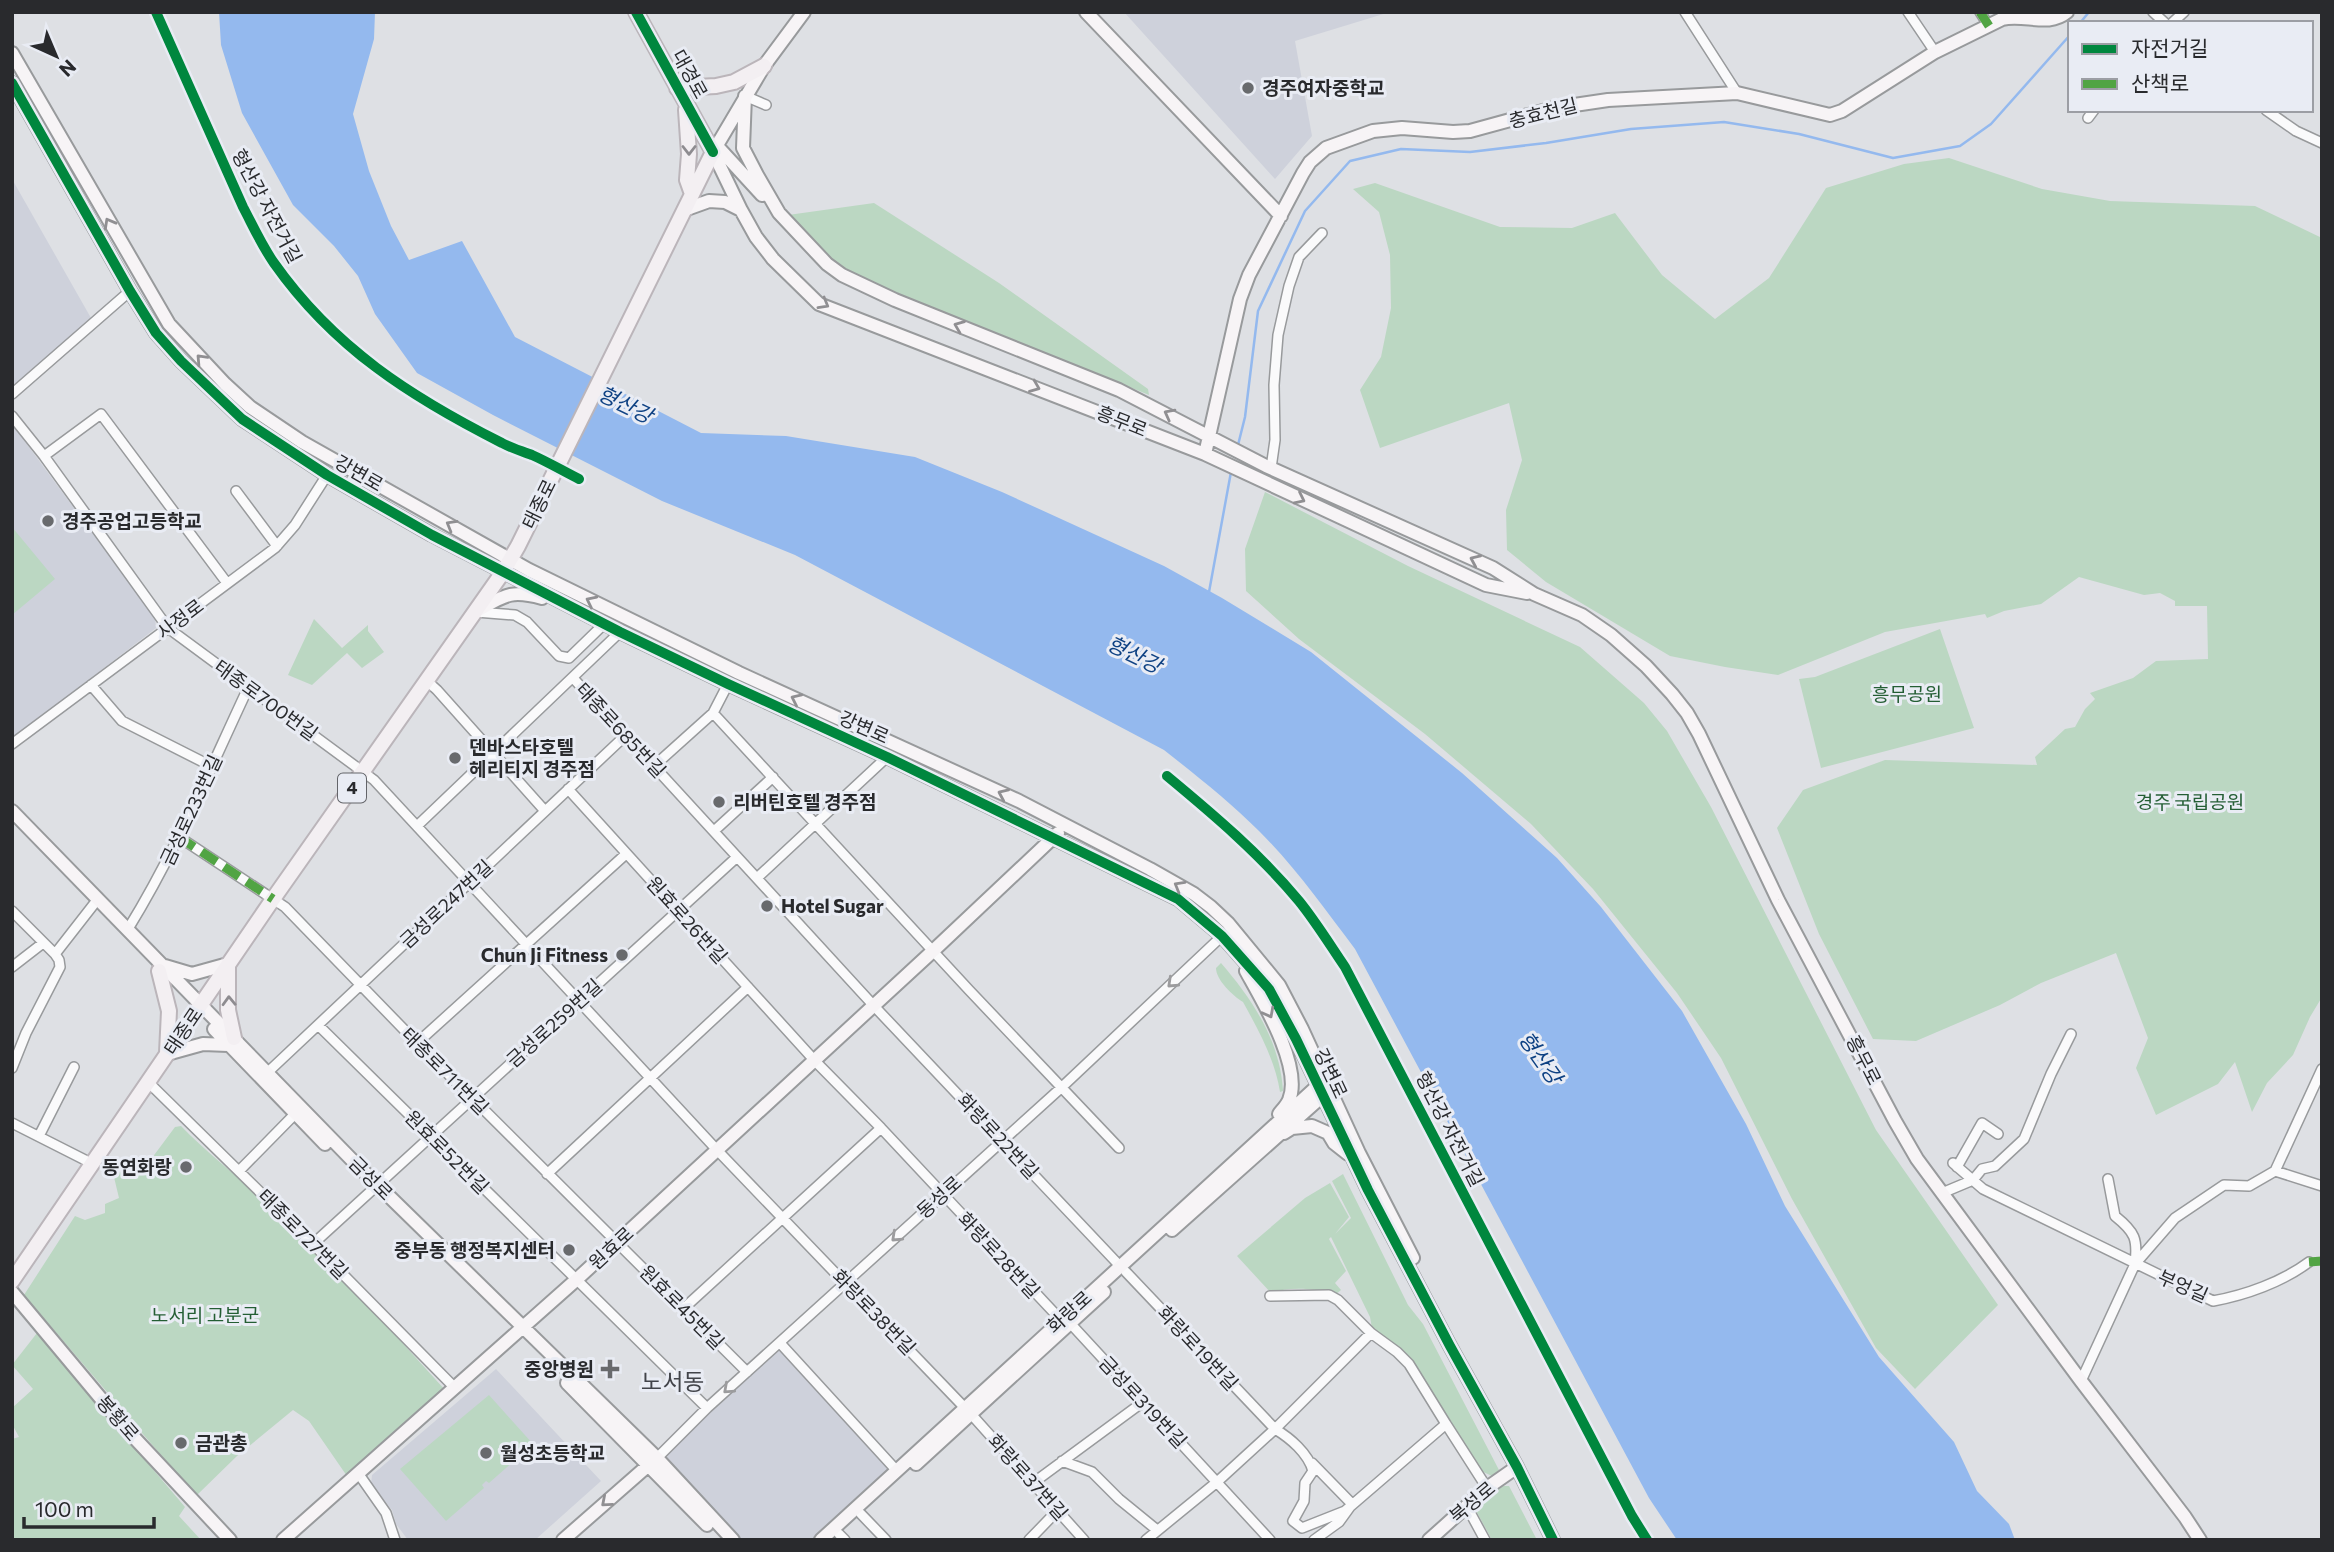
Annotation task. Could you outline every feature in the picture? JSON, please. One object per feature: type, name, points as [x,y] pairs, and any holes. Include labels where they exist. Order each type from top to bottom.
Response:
[{"type":"main road","name":"대경로","points":[[636,12],[686,105],[713,148]]},
{"type":"main road","points":[[677,88],[734,82],[764,66]]},
{"type":"main road","points":[[686,105],[689,154],[687,180],[692,194]]},
{"type":"main road","name":"태종로","points":[[12,1282],[228,964],[475,612],[518,546],[713,148]]},
{"type":"main road","points":[[228,964],[231,1041]]},
{"type":"main road","points":[[162,969],[169,1011],[167,1054]]},
{"type":"street","name":"태종로","points":[[713,148],[764,66],[804,12]]},
{"type":"street","points":[[1086,12],[1280,215]]},
{"type":"street","points":[[1686,12],[1737,93]]},
{"type":"street","points":[[1908,12],[1934,52]]},
{"type":"street","points":[[1980,12],[1989,26]]},
{"type":"street","name":"충효천길","points":[[1205,454],[1240,299],[1249,275],[1303,173],[1326,148],[1373,131],[1402,128],[1470,131],[1554,108],[1595,102],[1737,93],[1829,115],[1842,111],[1934,52],[1989,26],[2010,17],[2056,19],[2067,12]]},
{"type":"street","name":"강변로","points":[[12,53],[169,324],[250,407],[302,442],[506,565],[562,603],[1056,838],[1178,899],[1227,932],[1236,953],[1269,989],[1324,1087],[1515,1452],[1517,1467]]},
{"type":"street","name":"강변로","points":[[12,83],[156,333],[199,379],[242,419],[327,475],[432,535],[506,565],[1019,801],[1194,894],[1279,985],[1302,1029],[1350,1156],[1517,1467],[1553,1540]]},
{"type":"street","points":[[745,96],[766,105]]},
{"type":"street","name":"흥무로","points":[[745,96],[743,148],[779,213]]},
{"type":"street","points":[[2269,112],[2296,131],[2322,143]]},
{"type":"street","name":"흥무로","points":[[713,148],[756,237],[773,259],[819,304],[1205,454],[1486,585],[1534,594]]},
{"type":"street","name":"흥무로","points":[[713,148],[827,264],[842,275],[895,300],[1119,390],[1171,415],[1228,448],[1493,568],[1534,594],[1582,615],[1611,635],[1646,666],[1687,713],[1715,764],[1778,900],[1917,1159],[2200,1540]]},
{"type":"street","points":[[684,210],[709,201],[725,202],[741,210]]},
{"type":"street","points":[[1268,467],[1275,440],[1274,385],[1278,335],[1289,286],[1299,257],[1322,233]]},
{"type":"street","points":[[12,394],[130,291],[143,283]]},
{"type":"street","points":[[242,419],[250,407]]},
{"type":"street","points":[[44,456],[101,414],[227,583]]},
{"type":"street","name":"태종로700번길","points":[[12,416],[168,628],[374,780],[528,945]]},
{"type":"street","name":"사정로","points":[[12,744],[277,545],[295,525],[327,475]]},
{"type":"street","points":[[236,491],[277,545]]},
{"type":"street","points":[[475,612],[509,593],[526,593],[556,604],[562,603]]},
{"type":"street","points":[[475,612],[515,615],[527,622],[559,656],[565,658],[604,624]]},
{"type":"street","points":[[573,678],[620,632]]},
{"type":"street","name":"태종로685번길","points":[[495,753],[573,678],[874,1006]]},
{"type":"street","points":[[426,681],[495,753],[545,811]]},
{"type":"street","points":[[654,766],[713,713],[728,684]]},
{"type":"street","points":[[91,685],[122,721],[211,766]]},
{"type":"street","name":"금성로233번길","points":[[128,929],[150,893],[178,837],[248,688]]},
{"type":"street","points":[[713,713],[1119,1148]]},
{"type":"street","name":"금성로247번길","points":[[268,1072],[626,735]]},
{"type":"street","points":[[417,826],[495,753]]},
{"type":"street","name":"강변로","points":[[757,877],[887,757]]},
{"type":"street","points":[[714,831],[773,777]]},
{"type":"street","name":"원효로26번길","points":[[568,789],[814,1061]]},
{"type":"street","name":"금성로","points":[[12,811],[128,929],[141,948]]},
{"type":"street","name":"금성로","points":[[12,822],[199,1007],[295,1114],[375,1188],[733,1540]]},
{"type":"street","name":"원효로","points":[[283,1540],[576,1280],[1056,838],[1064,824]]},
{"type":"street","points":[[178,837],[273,899]]},
{"type":"street","points":[[416,1043],[626,854]]},
{"type":"street","name":"금성로259번길","points":[[375,1188],[737,857]]},
{"type":"street","name":"태종로711번길","points":[[273,899],[285,907],[416,1043],[616,1243]]},
{"type":"street","points":[[55,954],[94,904]]},
{"type":"street","points":[[12,911],[55,954],[60,961],[60,967],[26,1033],[12,1068]]},
{"type":"street","name":"동성로","points":[[563,1540],[1062,1087],[1227,932]]},
{"type":"street","points":[[12,967],[43,943]]},
{"type":"street","name":"화랑로38번길","points":[[528,945],[717,1150],[968,1410]]},
{"type":"street","points":[[1236,953],[1274,1021],[1291,1070],[1290,1099],[1279,1115],[1259,1133],[1255,1143]]},
{"type":"street","points":[[162,969],[192,974],[228,964]]},
{"type":"street","points":[[547,1174],[748,987]]},
{"type":"street","name":"화랑로22번길","points":[[874,1006],[1123,1269]]},
{"type":"street","name":"원효로52번길","points":[[318,1025],[707,1408]]},
{"type":"street","points":[[1942,1193],[1973,1180],[1982,1170],[1995,1166],[2024,1139],[2071,1034]]},
{"type":"street","points":[[167,1054],[203,1044],[231,1041]]},
{"type":"street","name":"금성로","points":[[231,1041],[268,1072],[375,1188]]},
{"type":"street","name":"화랑로28번길","points":[[814,1061],[1065,1321]]},
{"type":"street","points":[[39,1136],[52,1106],[74,1068]]},
{"type":"street","points":[[2322,1069],[2275,1171],[2322,1186]]},
{"type":"street","name":"태종로727번길","points":[[148,1082],[455,1388]]},
{"type":"street","name":"화랑로","points":[[839,1538],[968,1410],[1123,1269],[1269,1143],[1324,1087]]},
{"type":"street","name":"화랑로","points":[[1123,1269],[1255,1143],[1324,1087]]},
{"type":"street","points":[[239,1171],[295,1114]]},
{"type":"street","points":[[12,1123],[93,1164]]},
{"type":"street","name":"부엉길","points":[[1998,1134],[1982,1123],[1955,1165],[1983,1189],[2213,1301],[2227,1299],[2291,1275],[2309,1262]]},
{"type":"street","points":[[1269,1143],[1292,1128],[1312,1126],[1328,1133],[1334,1143],[1350,1156]]},
{"type":"street","points":[[683,1309],[881,1128]]},
{"type":"street","name":"부엉길","points":[[2081,1381],[2135,1264],[2175,1219],[2224,1185],[2249,1186],[2275,1171]]},
{"type":"street","name":"부엉길","points":[[2108,1178],[2115,1216],[2131,1229],[2136,1248],[2135,1264]]},
{"type":"street","name":"금성로","points":[[313,1244],[375,1188]]},
{"type":"street","name":"원효로45번길","points":[[616,1243],[747,1372]]},
{"type":"street","name":"화랑로19번길","points":[[1123,1269],[1275,1429],[1295,1444],[1352,1504]]},
{"type":"street","name":"봉황로","points":[[12,1292],[128,1431],[230,1540]]},
{"type":"street","points":[[1270,1296],[1329,1295],[1338,1300],[1371,1333],[1397,1352],[1409,1364],[1487,1488]]},
{"type":"street","name":"금성로319번길","points":[[1065,1321],[1270,1540]]},
{"type":"street","points":[[1146,1540],[1217,1482],[1275,1429],[1371,1333]]},
{"type":"street","points":[[780,1343],[897,1471]]},
{"type":"street","points":[[1033,1483],[1143,1402]]},
{"type":"street","name":"화랑로","points":[[821,1540],[968,1410]]},
{"type":"street","name":"화랑로37번길","points":[[968,1410],[1084,1540]]},
{"type":"street","points":[[1310,1462],[1312,1471],[1305,1483],[1304,1501],[1293,1521],[1302,1528],[1345,1511],[1446,1424]]},
{"type":"street","points":[[1062,1461],[1092,1472],[1119,1499],[1157,1530]]},
{"type":"street","name":"금성로","points":[[652,1462],[722,1540]]},
{"type":"street","name":"북성로","points":[[1429,1540],[1466,1505],[1517,1467]]},
{"type":"street","points":[[358,1473],[386,1513],[395,1540]]},
{"type":"street","points":[[1314,1540],[1339,1522],[1352,1504]]},
{"type":"street","points":[[1466,1505],[1485,1540]]},
{"type":"street","points":[[1029,1540],[1058,1510]]},
{"type":"street","points":[[861,1514],[887,1540]]},
{"type":"shaded area","name":"경주여자중학교","points":[[1124,12],[1390,12],[1295,41],[1312,136],[1275,179]]},
{"type":"shaded area","points":[[12,179],[91,318],[12,387]]},
{"type":"shaded area","name":"경주공업고등학교","points":[[12,424],[155,618],[156,628],[12,739]]},
{"type":"shaded area","points":[[780,1343],[897,1471],[821,1540],[733,1540],[657,1458]]},
{"type":"shaded area","name":"월성초등학교","points":[[496,1369],[601,1481],[535,1540],[408,1540],[396,1524],[392,1510],[371,1485],[372,1475]]},
{"type":"green space","name":"경주 국립공원","points":[[1949,158],[2042,189],[2110,201],[2255,206],[2322,238],[2322,997],[2293,1055],[2267,1083],[2252,1112],[2235,1062],[2218,1084],[2156,1115],[2136,1068],[2148,1038],[2116,953],[2041,983],[2000,1005],[1916,1041],[1873,1039],[1819,934],[1777,828],[1803,790],[1885,760],[2037,765],[2035,757],[2065,729],[2075,727],[2085,709],[2095,699],[2090,693],[2133,678],[2156,661],[2208,659],[2207,606],[2175,606],[2175,601],[2160,593],[2144,595],[2079,577],[2041,604],[2004,611],[1987,618],[1985,614],[1885,632],[1778,675],[1670,656],[1546,582],[1507,550],[1506,510],[1522,460],[1509,403],[1380,448],[1360,390],[1381,357],[1391,308],[1390,255],[1379,212],[1353,189],[1375,183],[1500,227],[1572,228],[1615,213],[1662,275],[1715,319],[1769,278],[1826,188],[1904,164]]},
{"type":"green space","points":[[874,203],[999,283],[1148,389],[1149,395],[843,271],[788,215]]},
{"type":"green space","points":[[1265,492],[1408,566],[1580,647],[1644,703],[1667,731],[1711,807],[1876,1130],[1998,1305],[1915,1389],[1876,1348],[1792,1199],[1721,1058],[1677,993],[1593,889],[1531,824],[1425,734],[1299,639],[1246,591],[1245,549]]},
{"type":"green space","points":[[12,527],[55,579],[12,615]]},
{"type":"green space","points":[[314,619],[342,648],[368,625],[368,631],[384,652],[362,668],[347,653],[312,685],[288,675]]},
{"type":"green space","name":"흥무공원","points":[[1940,629],[1974,728],[1821,768],[1799,679],[1815,677]]},
{"type":"green space","points":[[1221,963],[1254,1007],[1271,1038],[1283,1091],[1280,1092],[1270,1057],[1243,1002],[1230,992],[1219,978],[1216,968]]},
{"type":"green space","name":"노서리 고분군","points":[[181,1126],[299,1232],[446,1391],[349,1479],[309,1421],[293,1410],[237,1456],[196,1496],[24,1295],[75,1216],[85,1220],[105,1213],[105,1204],[119,1198],[113,1173],[143,1170],[175,1127]]},
{"type":"green space","points":[[1343,1174],[1408,1305],[1423,1324],[1499,1470],[1492,1476],[1479,1470],[1405,1353],[1372,1328],[1370,1317],[1331,1237],[1329,1239],[1346,1271],[1335,1283],[1341,1290],[1335,1295],[1303,1289],[1286,1289],[1271,1293],[1237,1256],[1305,1198],[1330,1183],[1349,1217],[1335,1234],[1351,1218],[1332,1181]]},
{"type":"green space","points":[[37,1333],[185,1507],[179,1516],[201,1540],[12,1540],[12,1439],[19,1437],[12,1424],[12,1408],[33,1389],[12,1365]]},
{"type":"green space","points":[[489,1395],[533,1444],[489,1483],[486,1481],[482,1485],[484,1488],[446,1521],[400,1469]]},
{"type":"green space","points":[[1503,1486],[1509,1486],[1537,1540],[1492,1540],[1474,1507]]},
{"type":"water","name":"형산강","points":[[219,12],[375,12],[374,39],[353,114],[369,171],[391,226],[409,260],[462,241],[515,337],[701,433],[786,436],[915,457],[1002,492],[1164,566],[1311,652],[1462,773],[1557,858],[1601,907],[1682,1011],[1746,1124],[1785,1206],[1879,1357],[1954,1442],[1977,1491],[2009,1524],[2015,1540],[1677,1540],[1649,1498],[1355,949],[1272,845],[1225,799],[1164,750],[795,555],[662,501],[417,373],[375,314],[358,276],[334,246],[293,205],[242,113],[221,45]]},
{"type":"waterway","points":[[2082,21],[2089,12]]},
{"type":"waterway","points":[[1238,445],[1245,417],[1258,311],[1305,211],[1350,161],[1401,149],[1470,152],[1631,129],[1724,122],[1799,134],[1893,158],[1960,146],[1991,124],[2068,37]]},
{"type":"waterway","points":[[1209,592],[1231,472]]},
{"type":"marked path","points":[[1980,12],[1989,26]]},
{"type":"marked path","points":[[179,837],[273,899]]},
{"type":"marked path","points":[[2309,1262],[2322,1261]]},
{"type":"cycle path","name":"형산강 자전거길","points":[[156,12],[243,207],[262,243],[297,293],[322,321],[376,368],[436,407],[505,445],[579,479]]},
{"type":"cycle path","points":[[636,12],[713,152]]},
{"type":"cycle path","points":[[12,83],[156,333],[181,361],[242,419],[327,475],[432,535],[620,632],[887,757],[1178,899],[1222,936],[1269,989],[1296,1039],[1368,1190],[1517,1467],[1553,1540]]},
{"type":"cycle path","name":"형산강 자전거길","points":[[1167,776],[1269,867],[1299,901],[1345,967],[1647,1540]]},
{"type":"place","name":"경주여자중학교","points":[[1248,88]]},
{"type":"place","name":"경주공업고등학교","points":[[48,521]]},
{"type":"place","name":"덴바스타호텔 헤리티지 경주점","points":[[455,758]]},
{"type":"place","name":"리버틴호텔 경주점","points":[[719,802]]},
{"type":"place","name":"Hotel Sugar","points":[[767,906]]},
{"type":"place","name":"Chun Ji Fitness","points":[[622,955]]},
{"type":"place","name":"동연화랑","points":[[186,1167]]},
{"type":"place","name":"중부동 행정복지센터","points":[[569,1250]]},
{"type":"place","name":"중앙병원","points":[[610,1369]]},
{"type":"place","name":"금관총","points":[[181,1443]]},
{"type":"place","name":"월성초등학교","points":[[486,1453]]},
{"type":"district","name":"노서동","points":[[673,1382]]}]
